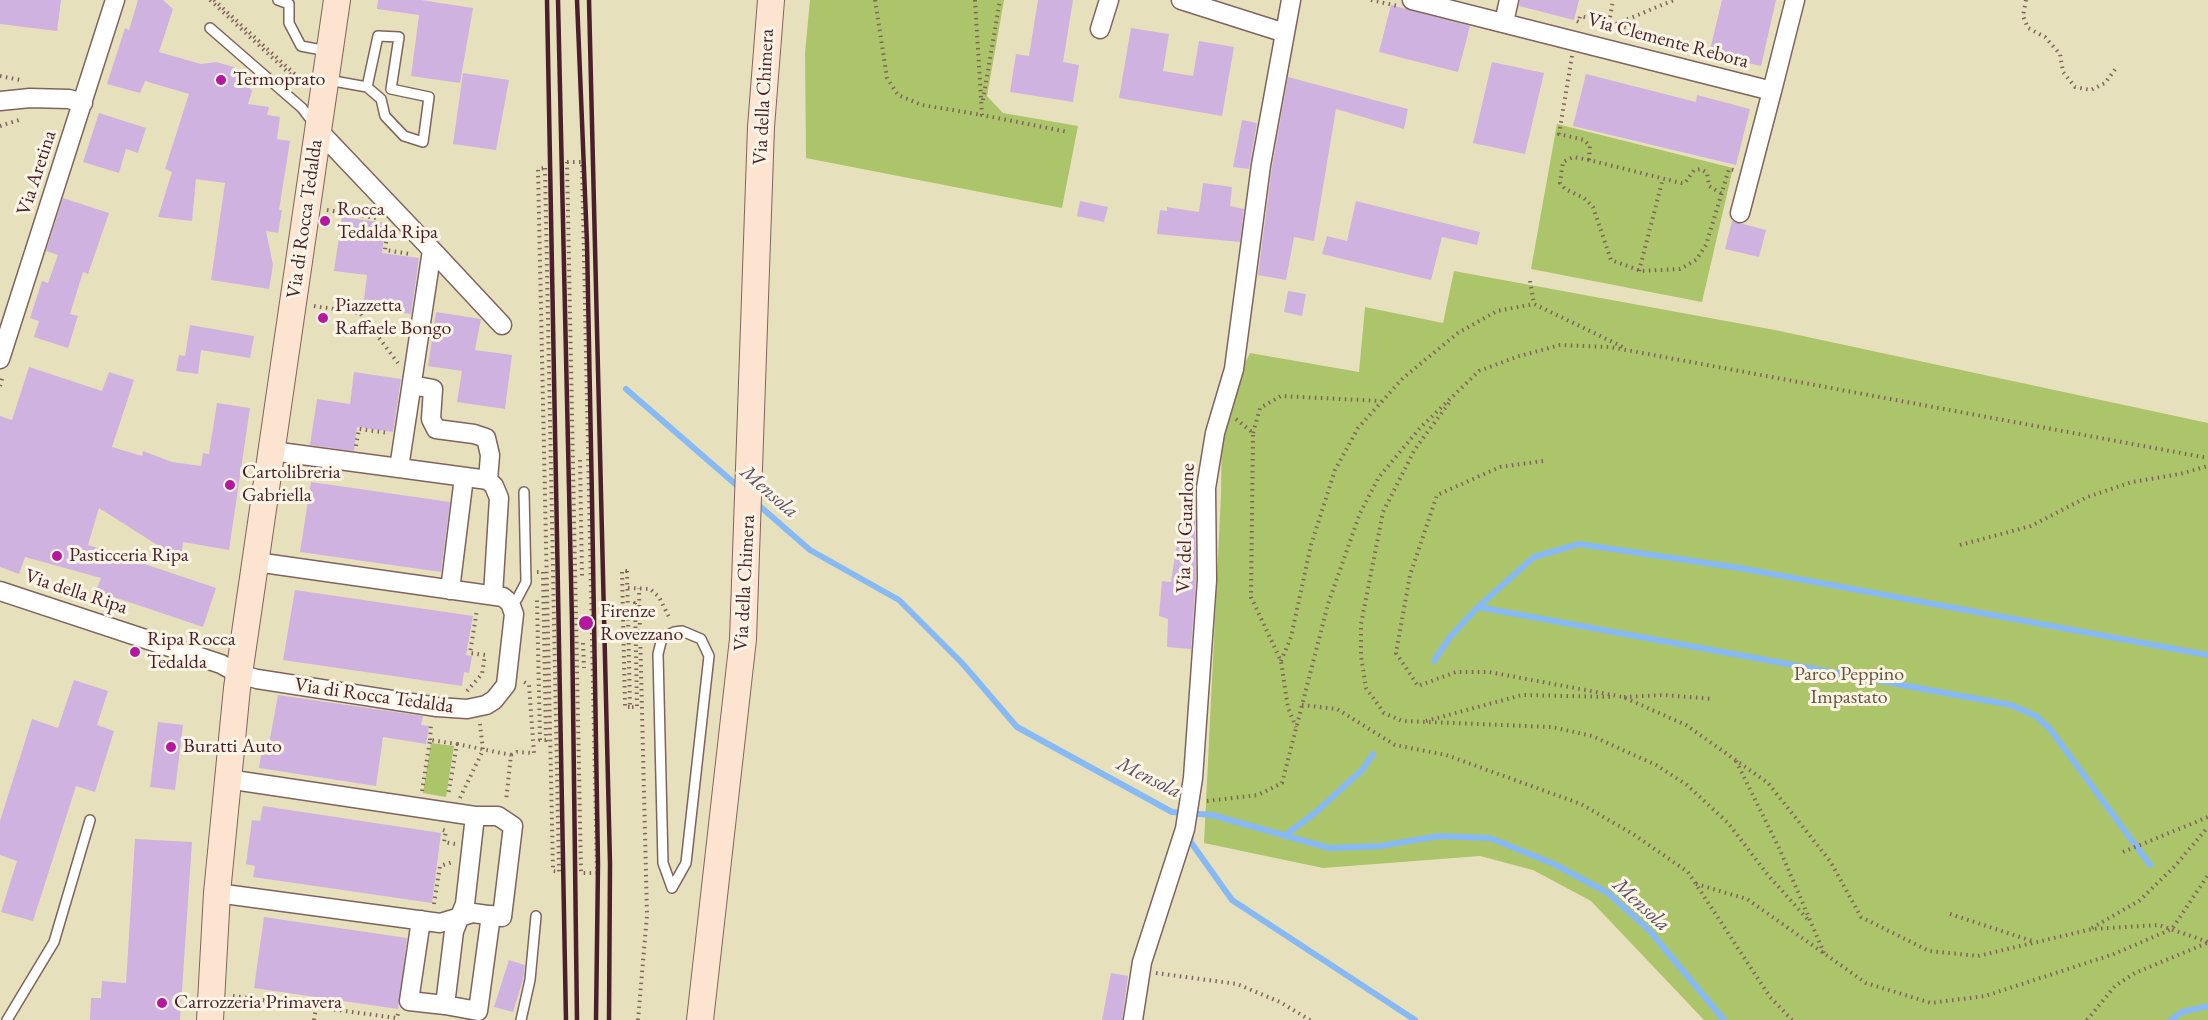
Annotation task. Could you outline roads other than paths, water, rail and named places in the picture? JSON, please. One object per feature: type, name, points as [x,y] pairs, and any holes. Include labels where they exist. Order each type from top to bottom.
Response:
[{"type":"street","name":"Via Aretina","points":[[0,359],[115,0]]},
{"type":"street","name":"Via di Rocca Tedalda","points":[[210,1020],[217,893],[239,675],[318,130],[312,83],[329,51],[337,0]]},
{"type":"street","name":"Via della Chimera","points":[[700,1020],[743,639],[761,127],[771,0]]},
{"type":"street","points":[[1100,29],[1109,0]]},
{"type":"street","points":[[1181,0],[1285,33]]},
{"type":"street","name":"Via del Guarlone","points":[[1133,1020],[1140,972],[1185,829],[1207,580],[1206,488],[1215,433],[1234,369],[1259,176],[1291,0]]},
{"type":"street","name":"Via Clemente Rebora","points":[[1412,0],[1772,92]]},
{"type":"street","points":[[1504,22],[1509,0]]},
{"type":"street","points":[[1740,213],[1795,0]]},
{"type":"street","points":[[0,101],[69,99],[83,103]]},
{"type":"street","name":"Via di Rocca Tedalda","points":[[318,130],[502,325]]},
{"type":"street","points":[[399,468],[408,378],[432,250]]},
{"type":"street","name":"Via di Rocca Tedalda","points":[[239,675],[437,707],[478,708],[494,700],[501,693],[509,673],[514,614],[501,599],[499,498],[494,486],[488,480],[490,455],[486,438],[474,434],[436,429],[431,419],[433,389],[408,378]]},
{"type":"street","points":[[272,451],[488,480]]},
{"type":"street","points":[[450,590],[465,477]]},
{"type":"street","points":[[256,562],[501,599]]},
{"type":"street","name":"Via della Ripa","points":[[0,591],[221,664],[239,675]]},
{"type":"street","points":[[217,893],[427,916],[440,923],[473,913],[502,916],[513,826],[504,818],[475,816],[227,778]]},
{"type":"street","points":[[445,1005],[454,931],[465,904],[475,816]]},
{"type":"street","points":[[427,916],[409,1001],[478,1011],[491,915]]},
{"type":"lane","points":[[278,0],[289,4],[289,23],[301,46],[329,51]]},
{"type":"lane","points":[[210,28],[302,108],[318,130]]},
{"type":"lane","points":[[367,87],[378,36],[399,37],[391,89],[381,99]]},
{"type":"lane","points":[[312,83],[367,87],[381,99],[385,116],[404,136],[423,142],[429,97],[391,89]]},
{"type":"lane","points":[[501,599],[517,599],[526,582],[524,492]]},
{"type":"lane","points":[[674,632],[688,633],[701,639],[709,656],[686,863],[672,888],[663,862],[658,654],[662,638],[674,632]]},
{"type":"lane","points":[[7,1020],[54,942],[90,820]]},
{"type":"lane","points":[[521,1020],[530,980],[536,916]]},
{"type":"waterway","name":"Mensola","points":[[626,389],[741,489]]},
{"type":"waterway","name":"Mensola","points":[[755,502],[810,550],[899,600],[962,663],[1017,727],[1172,812],[1212,815],[1329,848],[1380,846],[1439,836],[1490,838],[1554,864],[1608,893],[1649,930],[1724,1020]]},
{"type":"waterway","points":[[1434,661],[1450,637],[1478,607],[1534,557],[1579,544],[1740,568],[2208,655]]},
{"type":"waterway","points":[[1478,607],[2011,705],[2036,716],[2050,729],[2150,865]]},
{"type":"waterway","points":[[1284,836],[1315,813],[1363,769],[1373,754]]},
{"type":"waterway","points":[[1191,836],[1190,841],[1232,900],[1415,1020]]},
{"type":"waterway","name":"Mensola","points":[[2171,1020],[2182,1012],[2208,1006]]},
{"type":"railway","points":[[547,0],[566,1020]]},
{"type":"railway","points":[[558,0],[572,622],[577,1020]]},
{"type":"railway","points":[[577,0],[587,243],[592,499],[598,864],[596,1020]]},
{"type":"railway","points":[[589,0],[610,863],[609,1020]]},
{"type":"place","name":"Termoprato","points":[[221,80]]},
{"type":"place","name":"Rocca Tedalda Ripa","points":[[325,221]]},
{"type":"place","name":"Piazzetta Raffaele Bongo","points":[[323,318]]},
{"type":"place","name":"Cartolibreria Gabriella","points":[[230,485]]},
{"type":"place","name":"Pasticceria Ripa","points":[[57,556]]},
{"type":"place","name":"Firenze Rovezzano","points":[[586,623]]},
{"type":"place","name":"Ripa Rocca Tedalda","points":[[135,652]]},
{"type":"place","name":"Buratti Auto","points":[[171,747]]},
{"type":"place","name":"Carrozzeria Primavera","points":[[162,1003]]},
{"type":"park label","name":"Parco Peppino Impastato","points":[[1849,686]]}]
